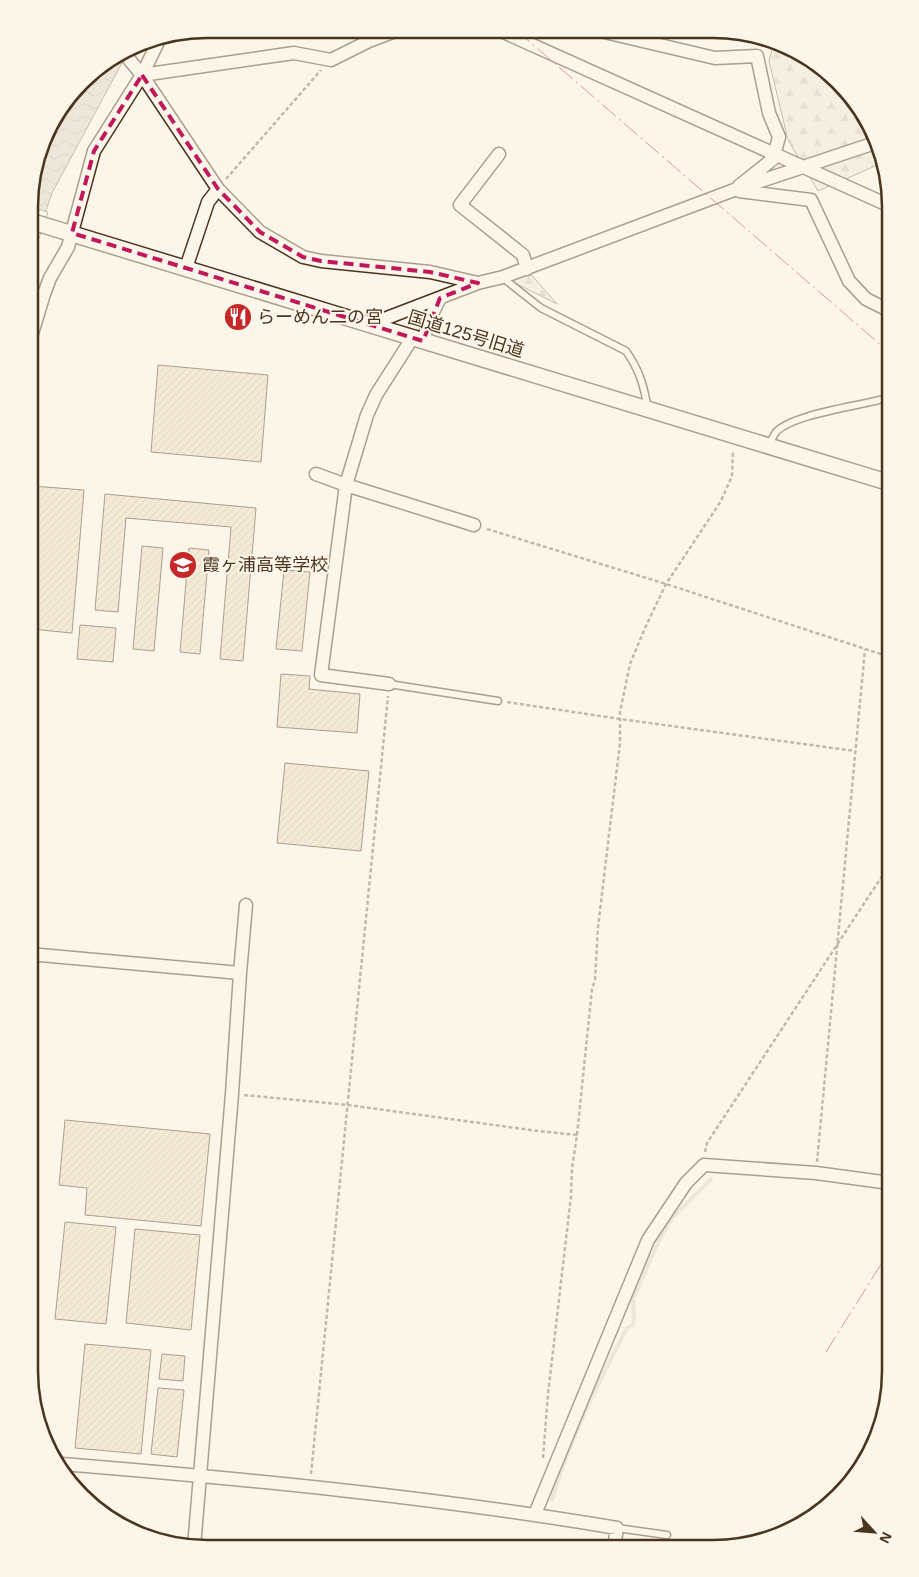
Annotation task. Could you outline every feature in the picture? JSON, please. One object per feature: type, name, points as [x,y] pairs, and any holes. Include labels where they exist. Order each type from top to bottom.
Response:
[{"type":"street","points":[[142,75],[294,53],[331,60],[377,38]]},
{"type":"street","points":[[517,38],[882,202]]},
{"type":"street","points":[[630,38],[715,58],[757,56],[769,113],[779,137],[773,159],[734,190]]},
{"type":"street","points":[[38,314],[50,278],[68,247],[94,151],[142,75],[157,45]]},
{"type":"street","points":[[128,58],[142,75],[218,189],[260,232],[303,257],[321,261],[430,272],[478,283]]},
{"type":"street","points":[[371,324],[478,283],[503,278],[734,190],[870,145]]},
{"type":"street","points":[[499,154],[460,205],[523,254],[527,268]]},
{"type":"street","points":[[186,268],[208,202],[218,189]]},
{"type":"street","points":[[734,190],[811,200],[849,281],[866,299],[882,307]]},
{"type":"street","name":"国道125号旧道","points":[[38,223],[371,324],[648,411],[882,481]]},
{"type":"street","points":[[389,684],[321,675],[346,485],[367,415],[376,395],[418,339],[440,298]]},
{"type":"street","points":[[316,474],[474,525]]},
{"type":"street","points":[[195,1539],[246,904]]},
{"type":"street","points":[[38,955],[240,973]]},
{"type":"street","points":[[535,1514],[648,1240],[686,1183],[704,1165],[816,1173],[881,1182]]},
{"type":"street","points":[[66,1464],[200,1475],[535,1514],[617,1528],[615,1540]]},
{"type":"lane","points":[[503,278],[541,308],[626,351],[634,362],[645,386],[648,411]]},
{"type":"lane","points":[[768,447],[776,432],[786,425],[807,416],[882,400]]},
{"type":"lane","points":[[389,684],[498,700]]},
{"type":"lane","points":[[617,1528],[667,1535]]},
{"type":"path","points":[[218,189],[331,60]]},
{"type":"path","points":[[546,1420],[571,1196],[572,1168],[592,989],[595,980],[598,928],[620,743],[620,719],[630,664],[666,584],[721,501],[732,476],[734,437]]},
{"type":"path","points":[[474,525],[666,584],[882,654]]},
{"type":"path","points":[[816,1173],[865,649]]},
{"type":"path","points":[[310,1488],[389,684]]},
{"type":"path","points":[[498,700],[620,719],[856,751]]},
{"type":"path","points":[[704,1165],[707,1143],[881,877]]},
{"type":"path","points":[[232,1094],[348,1105],[538,1131],[577,1134]]},
{"type":"highlighted area","points":[[142,75],[218,189],[260,232],[303,257],[321,261],[430,272],[478,283],[440,298],[423,341],[72,233],[94,151]]},
{"type":"green space","points":[[772,48],[777,50],[815,72],[832,87],[859,122],[869,142],[876,165],[818,191],[788,140],[769,61]]},
{"type":"green space","points":[[528,271],[557,304],[503,277]]},
{"type":"water","points":[[124,60],[52,193],[38,233],[39,184],[50,142],[60,122],[79,95],[95,79]]},
{"type":"pier","points":[[38,209],[48,212],[38,241]]},
{"type":"building","points":[[158,365],[268,375],[261,462],[151,452]]},
{"type":"building","points":[[38,486],[84,490],[72,633],[38,630]]},
{"type":"building","points":[[105,494],[256,508],[243,661],[220,659],[231,527],[126,518],[118,612],[95,610]]},
{"type":"building","points":[[142,546],[163,548],[154,651],[133,649]]},
{"type":"building","points":[[189,548],[209,550],[200,654],[180,652]]},
{"type":"building","points":[[284,570],[310,572],[302,651],[276,649]]},
{"type":"building","points":[[80,625],[116,628],[113,662],[77,659]]},
{"type":"building","points":[[281,674],[310,676],[309,689],[360,694],[357,733],[277,727]]},
{"type":"building","points":[[285,763],[369,771],[361,851],[277,843]]},
{"type":"building","points":[[65,1120],[210,1134],[201,1226],[85,1215],[87,1188],[59,1185]]},
{"type":"building","points":[[65,1222],[116,1227],[106,1324],[55,1319]]},
{"type":"building","points":[[135,1229],[200,1235],[191,1330],[126,1323]]},
{"type":"building","points":[[85,1344],[151,1350],[141,1454],[75,1448]]},
{"type":"building","points":[[162,1354],[185,1356],[183,1381],[159,1379]]},
{"type":"building","points":[[158,1388],[184,1390],[177,1457],[151,1454]]},
{"type":"waterway","points":[[552,1500],[585,1412],[627,1328],[633,1325],[633,1299],[658,1243],[673,1217],[711,1179]]},
{"type":"power","points":[[525,38],[882,346]]},
{"type":"power","points":[[826,1352],[881,1264]]},
{"type":"place","name":"らーめん二の宮","points":[[238,317]]},
{"type":"place","name":"霞ヶ浦高等学校","points":[[183,565]]}]
